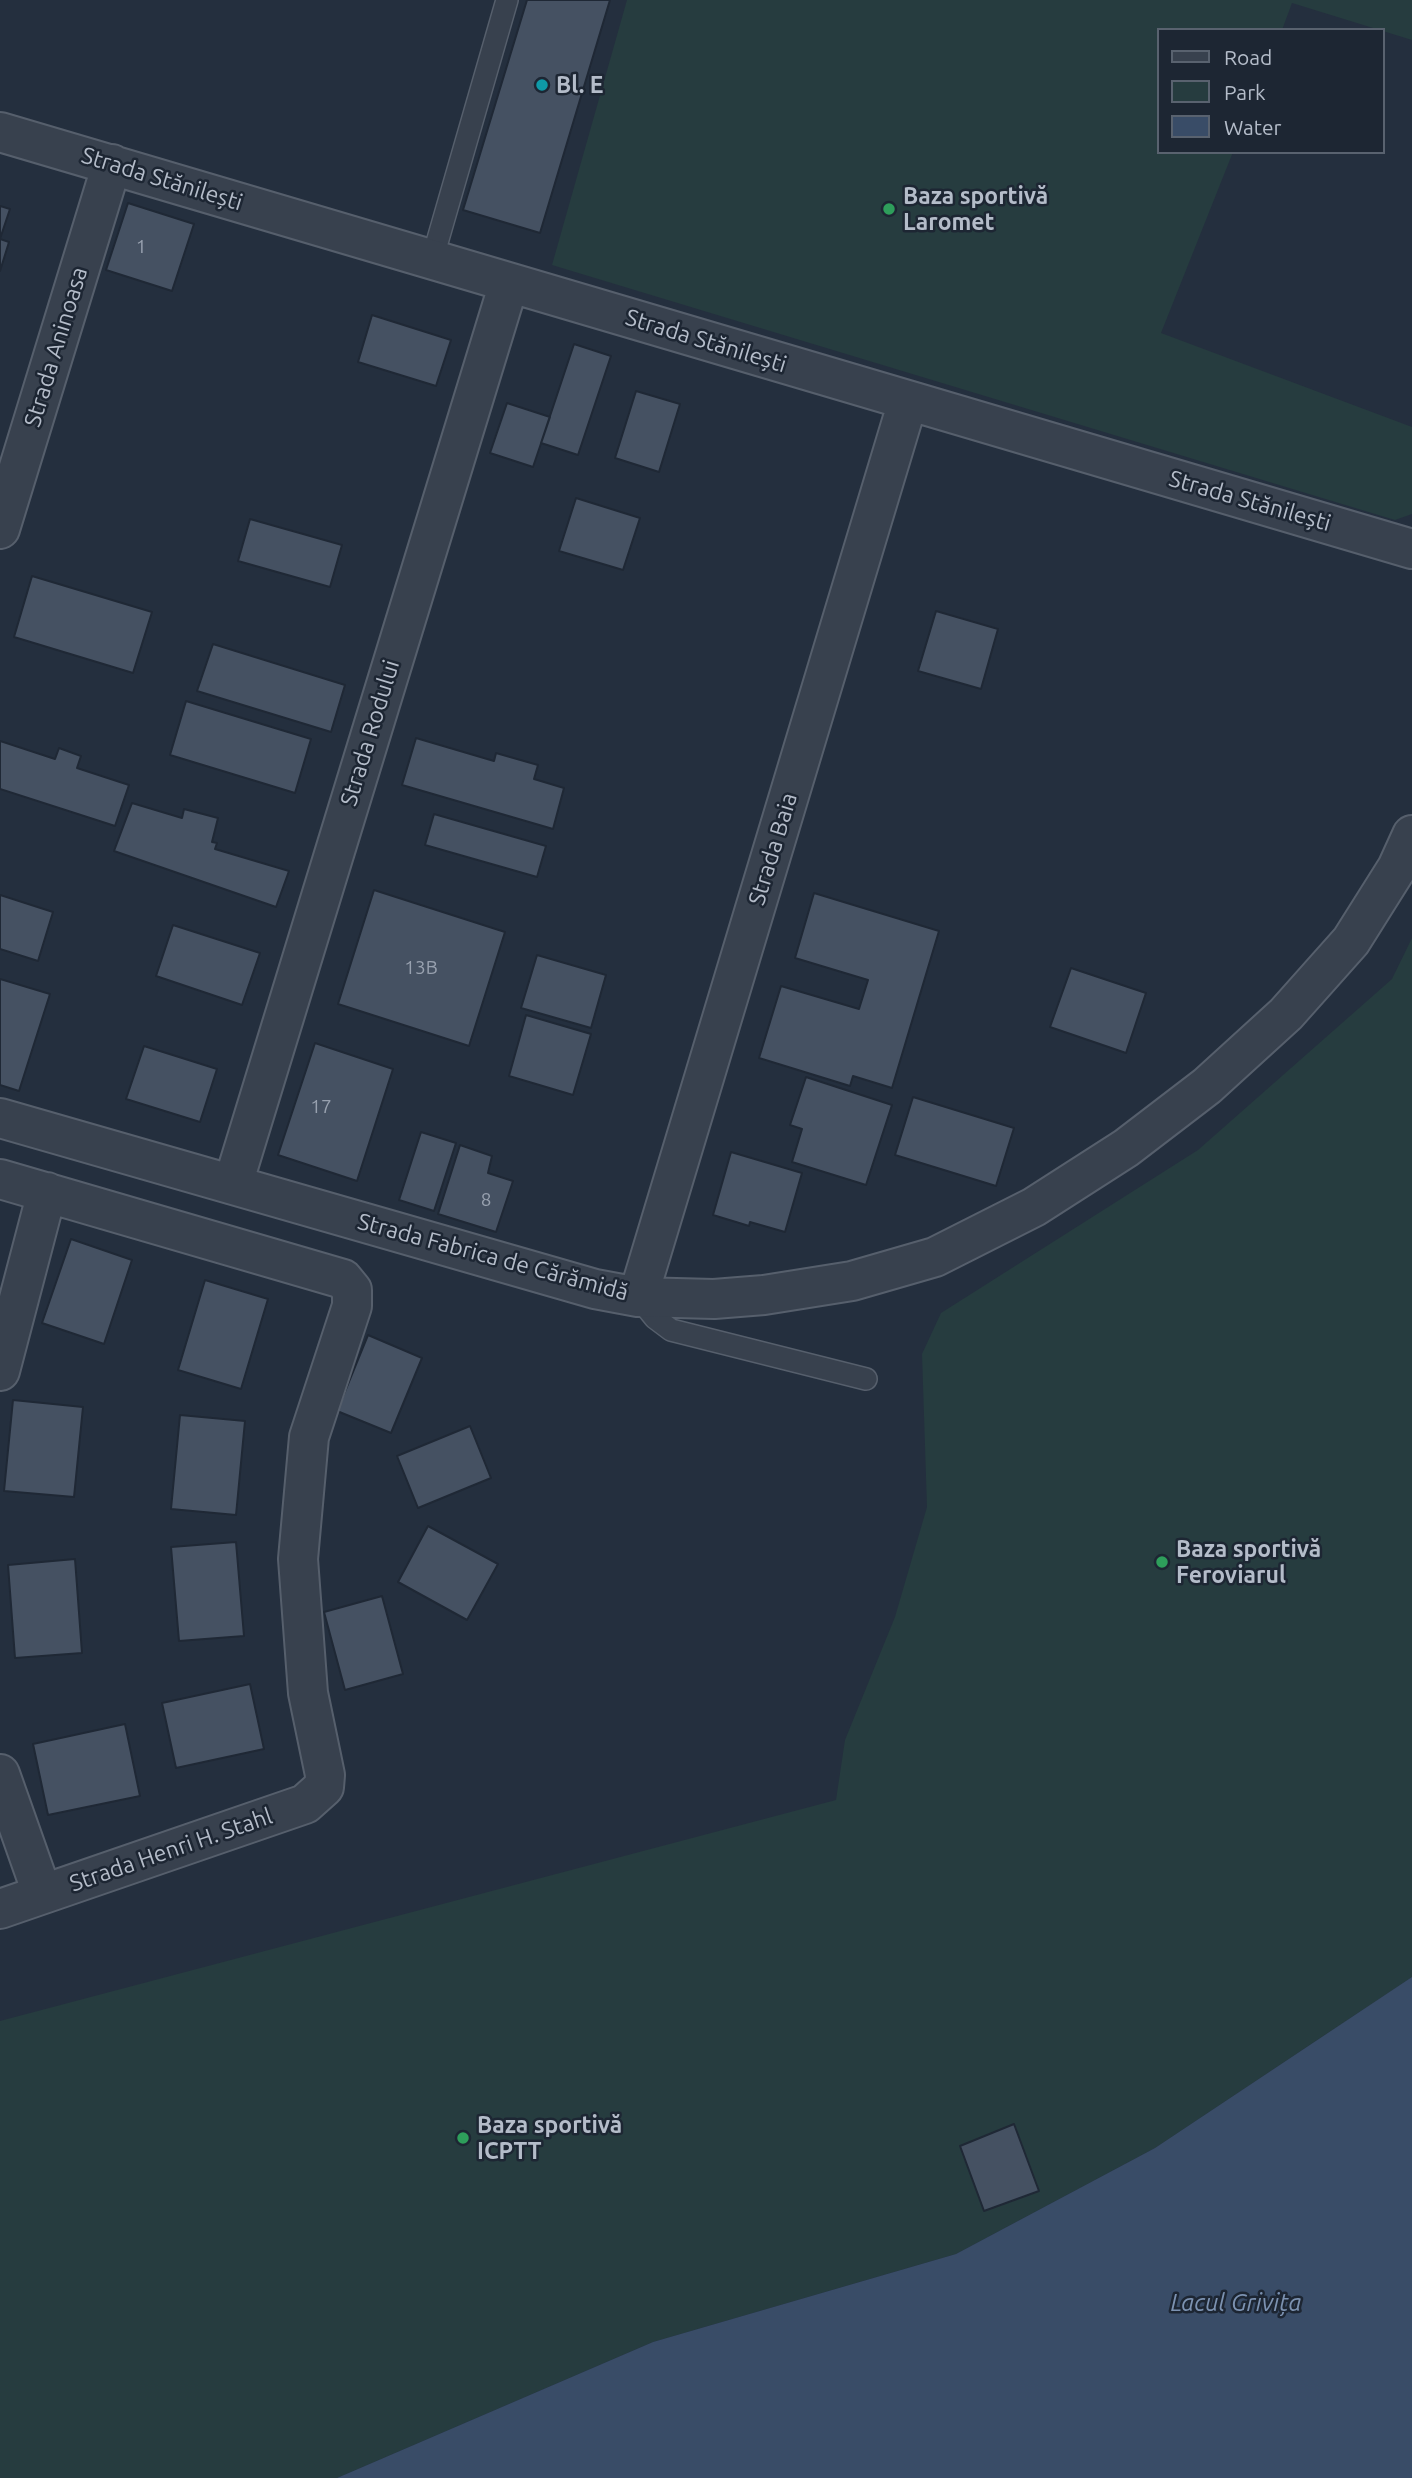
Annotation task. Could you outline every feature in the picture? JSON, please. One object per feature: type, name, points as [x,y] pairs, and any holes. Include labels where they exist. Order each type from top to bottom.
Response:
[{"type":"street","name":"Strada Stănilești","points":[[0,132],[1412,549]]},
{"type":"street","name":"Strada Aninoasa","points":[[0,529],[111,164]]},
{"type":"street","name":"Strada Rodului","points":[[233,1184],[509,283]]},
{"type":"street","name":"Strada Baia","points":[[638,1297],[908,401]]},
{"type":"street","name":"Strada Fabrica de Cărămidă","points":[[0,1118],[595,1289],[638,1297],[714,1299],[764,1295],[852,1281],[935,1256],[1034,1207],[1126,1148],[1207,1086],[1286,1014],[1351,941],[1397,868],[1412,835]]},
{"type":"street","points":[[0,1179],[47,1192],[0,1371]]},
{"type":"street","name":"Strada Henri H. Stahl","points":[[0,1909],[305,1804],[324,1787],[325,1775],[308,1693],[298,1559],[309,1437],[352,1306],[352,1290],[343,1279],[47,1192]]},
{"type":"street","points":[[0,1774],[42,1893]]},
{"type":"lane","points":[[432,260],[507,0]]},
{"type":"lane","points":[[638,1297],[655,1318],[670,1330],[866,1379]]},
{"type":"green space","name":"Baza sportivă Laromet","points":[[627,0],[1412,0],[1412,40],[1384,31],[1384,28],[1373,28],[1292,3],[1283,28],[1156,28],[1156,154],[1232,154],[1161,333],[1412,427],[1412,514],[1395,520],[552,265]]},
{"type":"green space","points":[[1412,938],[1412,1977],[1155,2148],[956,2254],[653,2342],[337,2478],[0,2478],[0,2021],[836,1800],[845,1740],[895,1617],[927,1507],[922,1354],[941,1313],[1198,1150],[1392,979]]},
{"type":"water","name":"Lacul Grivița","points":[[1412,1977],[1412,2478],[337,2478],[653,2342],[956,2254],[1155,2148]]},
{"type":"building","name":"Bl. E","points":[[527,0],[610,0],[540,233],[463,210]]},
{"type":"building","points":[[128,203],[194,224],[172,291],[106,270]]},
{"type":"building","points":[[0,206],[10,209],[0,239]]},
{"type":"building","points":[[0,239],[9,242],[0,271]]},
{"type":"building","points":[[372,315],[451,340],[436,386],[358,362]]},
{"type":"building","points":[[574,344],[611,356],[578,455],[541,443]]},
{"type":"building","points":[[636,391],[680,404],[659,472],[615,458]]},
{"type":"building","points":[[507,403],[550,417],[533,467],[490,453]]},
{"type":"building","points":[[576,498],[640,518],[623,570],[559,551]]},
{"type":"building","points":[[250,519],[342,545],[330,587],[238,561]]},
{"type":"building","points":[[32,576],[152,612],[133,673],[14,637]]},
{"type":"building","points":[[936,611],[998,629],[981,689],[918,671]]},
{"type":"building","points":[[213,644],[345,685],[331,732],[197,691]]},
{"type":"building","points":[[186,701],[311,739],[295,793],[170,755]]},
{"type":"building","points":[[416,738],[494,761],[496,753],[538,765],[534,779],[564,788],[553,829],[402,785]]},
{"type":"building","points":[[0,741],[55,759],[59,748],[81,756],[77,768],[129,785],[115,826],[0,789]]},
{"type":"building","points":[[132,803],[182,818],[184,809],[218,818],[212,842],[217,843],[215,849],[289,871],[276,907],[114,851]]},
{"type":"building","points":[[434,814],[546,846],[537,877],[425,845]]},
{"type":"building","points":[[374,890],[505,932],[469,1046],[338,1004]]},
{"type":"building","points":[[814,893],[939,931],[892,1088],[853,1076],[850,1086],[759,1058],[781,986],[859,1009],[868,980],[795,958]]},
{"type":"building","points":[[0,895],[53,912],[38,961],[0,949]]},
{"type":"building","points":[[173,925],[260,953],[242,1005],[156,976]]},
{"type":"building","points":[[537,955],[606,975],[591,1028],[521,1008]]},
{"type":"building","points":[[1071,968],[1146,993],[1126,1053],[1050,1027]]},
{"type":"building","points":[[0,979],[50,994],[19,1091],[0,1085]]},
{"type":"building","points":[[526,1015],[591,1034],[573,1095],[509,1076]]},
{"type":"building","points":[[315,1043],[393,1069],[357,1181],[278,1155]]},
{"type":"building","points":[[144,1046],[217,1069],[200,1122],[126,1099]]},
{"type":"building","points":[[806,1077],[892,1105],[866,1185],[792,1162],[802,1129],[790,1125]]},
{"type":"building","points":[[913,1097],[1014,1128],[996,1186],[895,1155]]},
{"type":"building","points":[[421,1132],[456,1143],[434,1211],[399,1200]]},
{"type":"building","points":[[460,1145],[492,1156],[488,1173],[513,1181],[496,1232],[438,1214]]},
{"type":"building","points":[[731,1152],[802,1173],[785,1232],[750,1222],[749,1226],[713,1215]]},
{"type":"building","points":[[71,1239],[132,1260],[104,1344],[42,1323]]},
{"type":"building","points":[[205,1280],[268,1299],[241,1389],[178,1370]]},
{"type":"building","points":[[368,1335],[422,1358],[391,1433],[337,1411]]},
{"type":"building","points":[[13,1400],[83,1407],[74,1497],[4,1491]]},
{"type":"building","points":[[180,1415],[245,1421],[236,1515],[171,1509]]},
{"type":"building","points":[[470,1426],[491,1478],[418,1508],[397,1456]]},
{"type":"building","points":[[428,1526],[498,1564],[467,1620],[398,1582]]},
{"type":"building","points":[[236,1542],[244,1636],[179,1641],[171,1547]]},
{"type":"building","points":[[75,1559],[82,1653],[15,1658],[8,1565]]},
{"type":"building","points":[[382,1596],[403,1674],[345,1690],[324,1612]]},
{"type":"building","points":[[250,1684],[264,1749],[176,1768],[162,1703]]},
{"type":"building","points":[[125,1724],[140,1796],[48,1815],[33,1744]]},
{"type":"building","points":[[1014,2124],[1039,2191],[984,2211],[960,2146]]},
{"type":"place","name":"Bl. E","points":[[542,85]]},
{"type":"place","name":"Baza sportivă Laromet","points":[[889,209]]},
{"type":"place","name":"Baza sportivă Feroviarul","points":[[1162,1562]]},
{"type":"place","name":"Baza sportivă ICPTT","points":[[463,2138]]}]
